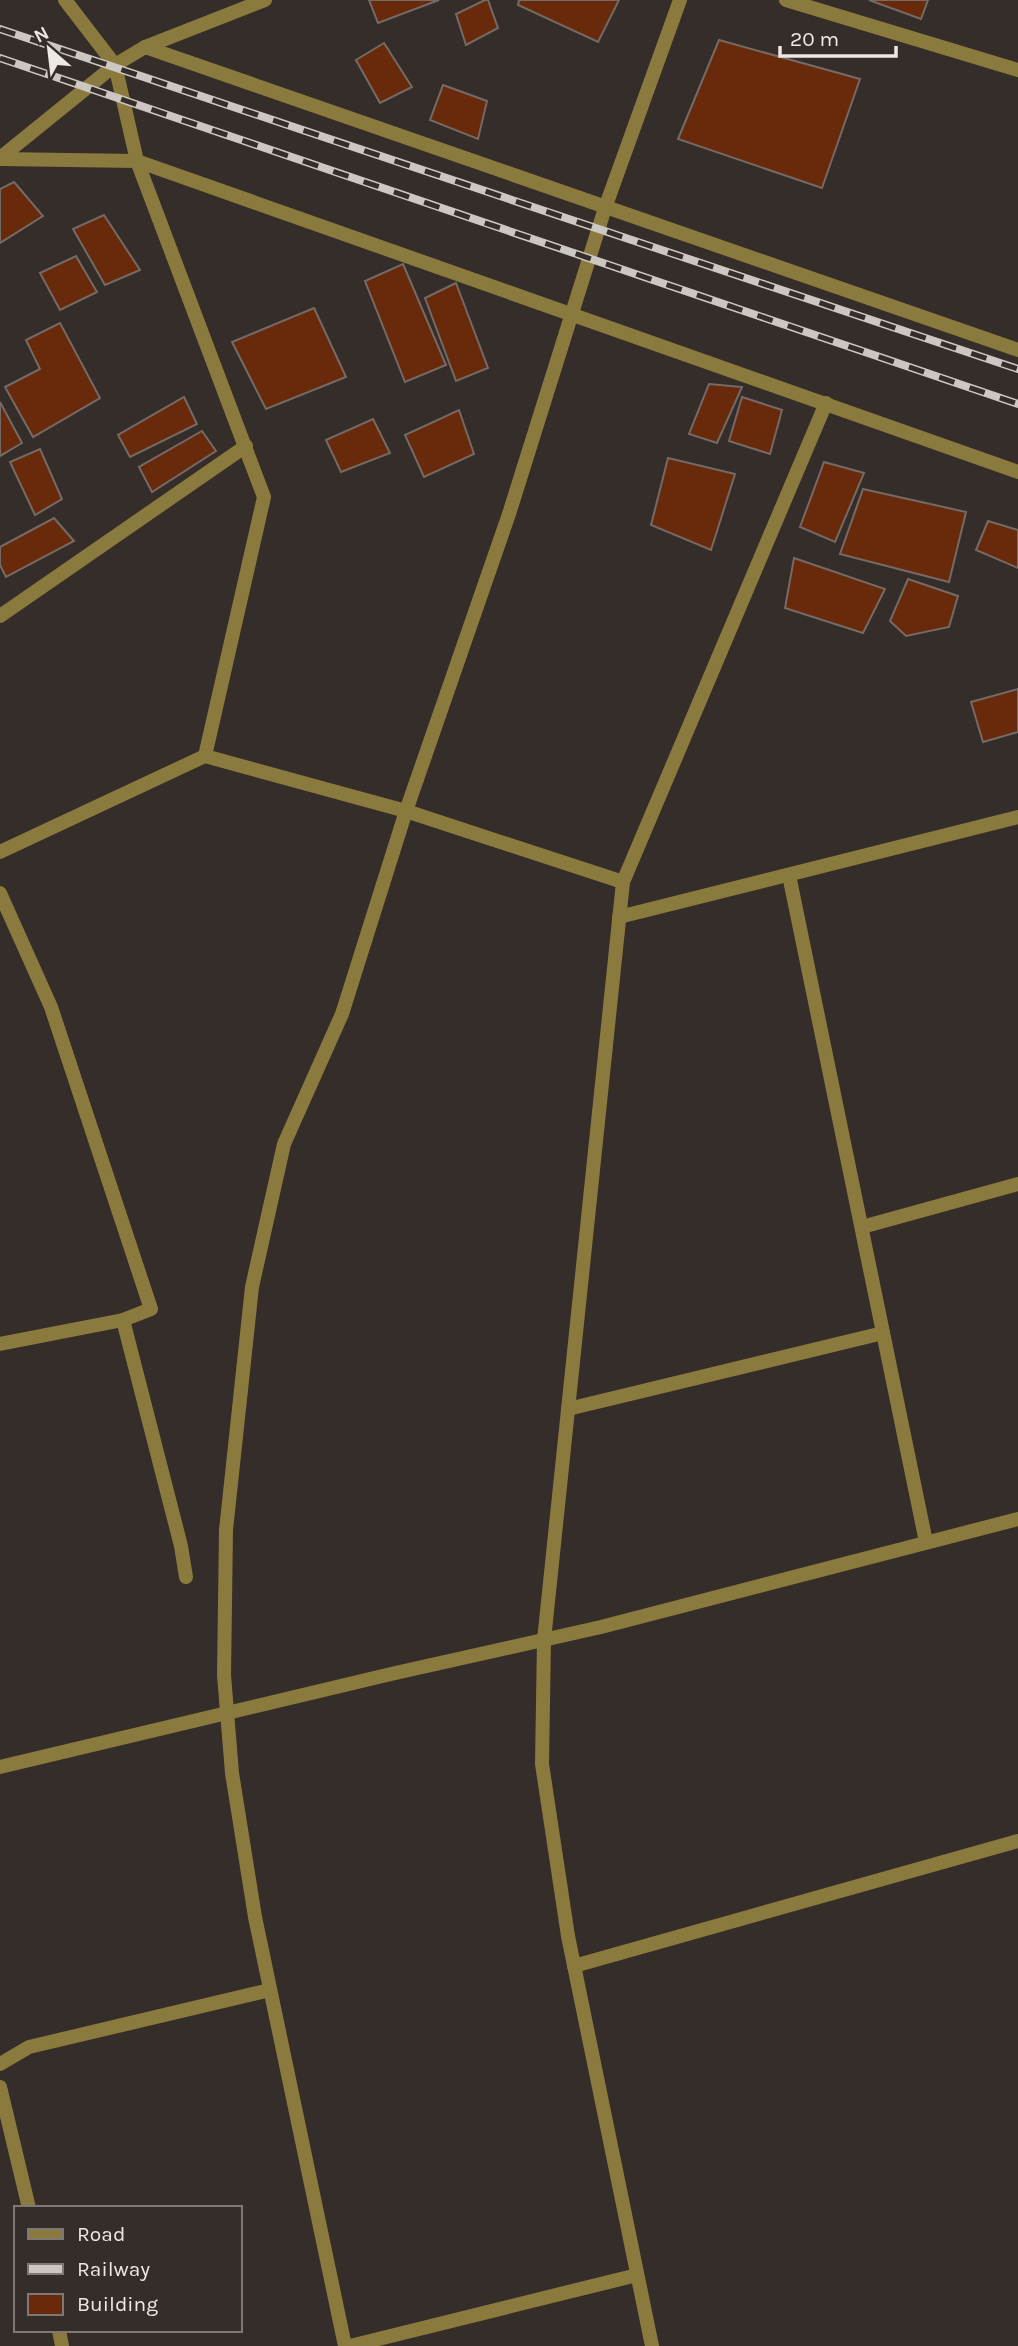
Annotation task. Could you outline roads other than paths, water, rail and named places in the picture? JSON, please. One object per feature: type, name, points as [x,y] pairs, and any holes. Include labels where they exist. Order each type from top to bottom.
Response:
[{"type":"street","points":[[65,0],[116,65],[137,161],[264,497],[205,756]]},
{"type":"street","points":[[0,159],[116,65],[145,47],[265,0]]},
{"type":"street","points":[[637,2275],[348,2346],[255,1917],[232,1773],[224,1675],[226,1530],[252,1287],[284,1144],[342,1014],[406,811],[509,514],[605,208],[680,0]]},
{"type":"street","points":[[786,0],[1018,70]]},
{"type":"street","points":[[145,47],[1018,350]]},
{"type":"street","points":[[0,159],[137,161],[574,313],[1018,472]]},
{"type":"street","points":[[652,2346],[574,1966],[542,1764],[544,1640],[623,882],[826,403]]},
{"type":"street","points":[[0,616],[246,446]]},
{"type":"street","points":[[0,852],[205,756],[406,811],[623,882]]},
{"type":"street","points":[[619,917],[1018,817]]},
{"type":"street","points":[[789,875],[926,1542]]},
{"type":"street","points":[[0,893],[51,1007],[151,1309],[123,1320],[0,1344]]},
{"type":"street","points":[[862,1227],[1018,1184]]},
{"type":"street","points":[[123,1320],[181,1546],[186,1577]]},
{"type":"street","points":[[568,1409],[883,1333]]},
{"type":"street","points":[[0,1767],[601,1627],[1018,1519]]},
{"type":"street","points":[[574,1966],[1018,1840]]},
{"type":"street","points":[[0,2064],[29,2047],[270,1990]]},
{"type":"street","points":[[0,2087],[29,2206]]},
{"type":"railway","points":[[0,29],[1018,369]]},
{"type":"railway","points":[[0,58],[1018,404]]}]
